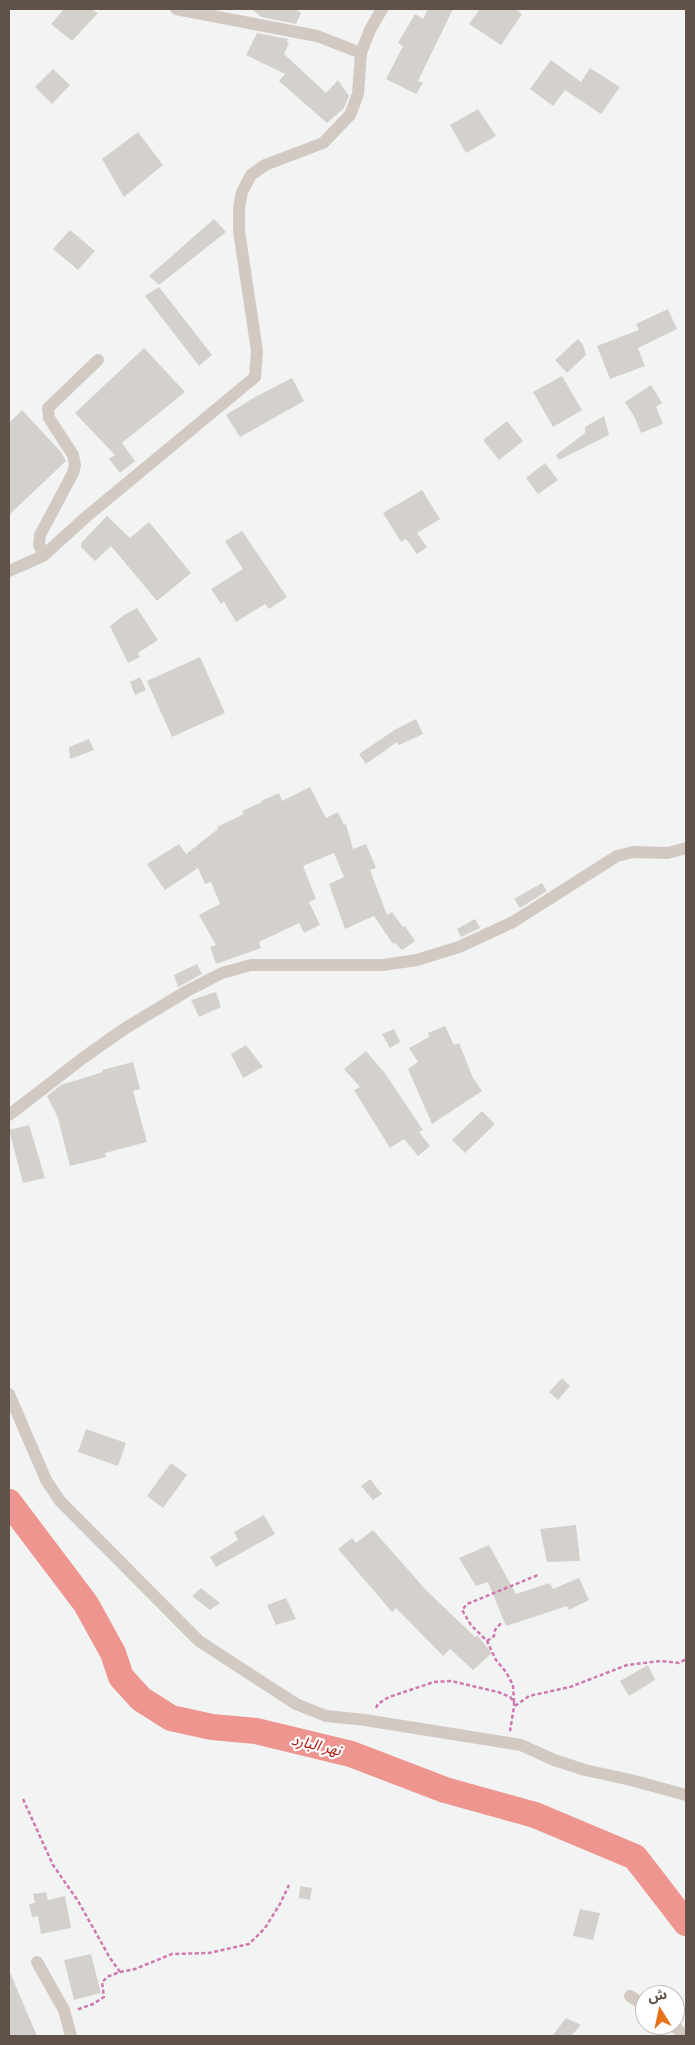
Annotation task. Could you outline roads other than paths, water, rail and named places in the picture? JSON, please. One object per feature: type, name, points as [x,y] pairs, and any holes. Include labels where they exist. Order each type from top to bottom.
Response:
[{"type":"street","points":[[176,9],[317,36],[361,53]]},
{"type":"street","points":[[9,571],[44,554],[255,377],[257,351],[238,231],[242,192],[251,176],[265,165],[322,143],[350,114],[358,94],[361,53],[370,30],[382,9]]},
{"type":"street","points":[[44,554],[39,546],[40,535],[73,473],[75,465],[73,455],[48,418],[48,408],[98,360]]},
{"type":"street","points":[[9,1115],[124,1029],[187,991],[222,973],[251,964],[383,966],[417,960],[459,948],[513,922],[617,856],[633,852],[668,853],[686,848]]},
{"type":"street","points":[[9,1394],[46,1480],[60,1501],[199,1641],[296,1704],[326,1716],[521,1745],[554,1760],[585,1770],[686,1795]]},
{"type":"street","points":[[37,1962],[65,2014],[71,2036]]},
{"type":"street","points":[[630,1996],[635,1999]]},
{"type":"waterway","name":"نهر البارد","points":[[9,1502],[86,1604],[113,1653],[121,1677],[141,1699],[171,1718],[212,1727],[256,1731],[351,1754],[445,1790],[535,1815],[635,1857],[686,1923]]}]
